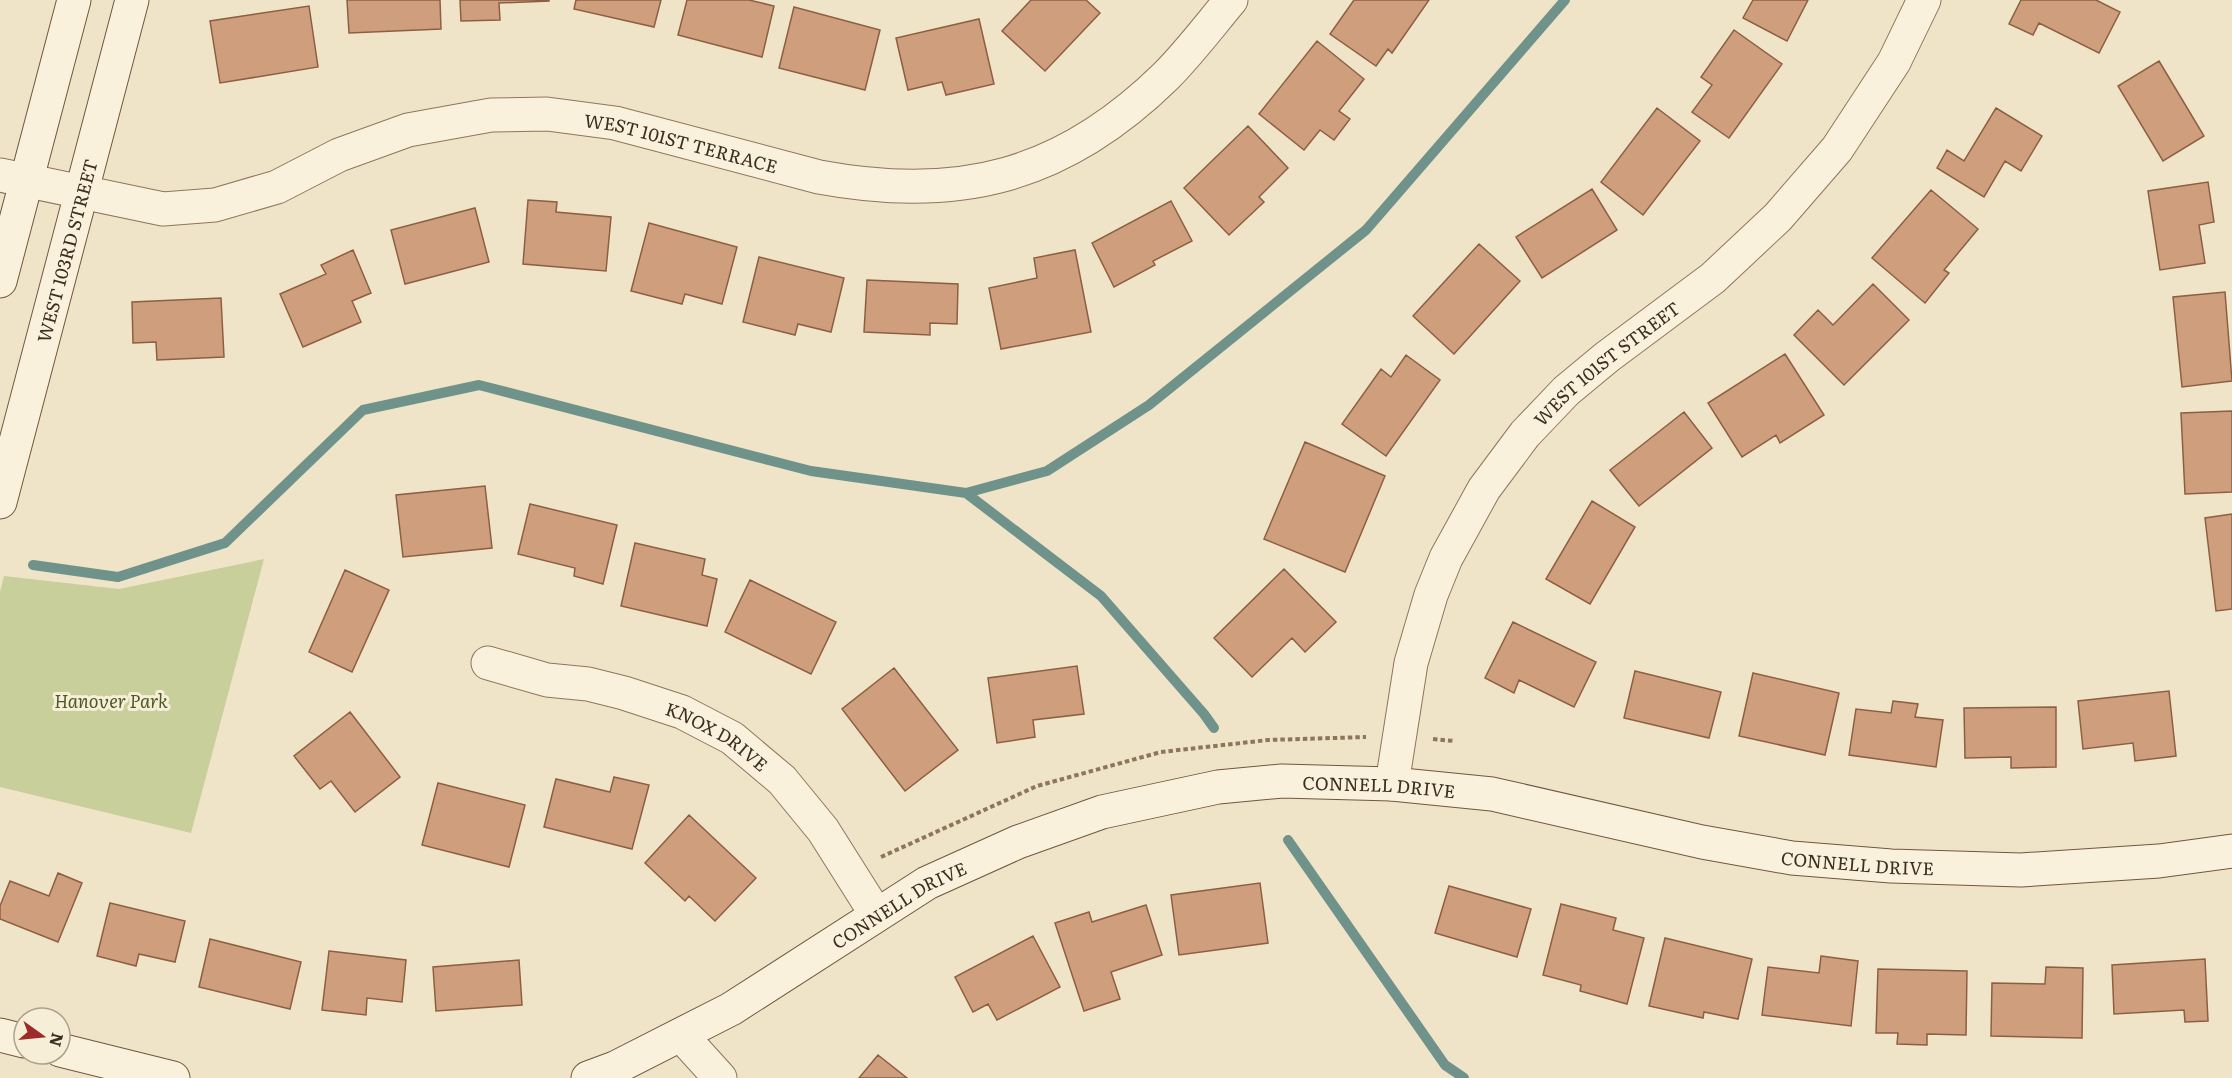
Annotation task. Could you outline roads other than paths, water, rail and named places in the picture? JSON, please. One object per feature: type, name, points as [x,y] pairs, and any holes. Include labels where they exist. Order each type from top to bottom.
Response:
[{"type":"street","points":[[0,281],[13,178],[74,0]]},
{"type":"street","name":"WEST 103RD STREET","points":[[0,502],[132,0]]},
{"type":"street","name":"WEST 101ST TERRACE","points":[[13,178],[162,209],[215,205],[277,187],[339,155],[408,130],[491,115],[547,114],[615,123],[819,177],[853,183],[888,187],[957,185],[991,179],[1047,161],[1077,146],[1120,117],[1167,75],[1231,0]]},
{"type":"street","name":"WEST 101ST STREET","points":[[1392,784],[1411,663],[1431,595],[1446,558],[1484,489],[1525,434],[1566,392],[1607,357],[1713,278],[1778,217],[1837,149],[1894,62],[1924,0]]},
{"type":"street","name":"KNOX DRIVE","points":[[488,663],[547,680],[588,684],[624,693],[682,712],[732,738],[782,780],[823,830],[876,914]]},
{"type":"street","name":"CONNELL DRIVE","points":[[588,1078],[615,1068],[731,1009],[927,883],[1018,842],[1102,812],[1229,786],[1282,781],[1392,784],[1492,794],[1702,842],[1792,858],[1892,866],[2021,870],[2159,861],[2232,851]]},
{"type":"street","points":[[681,1035],[720,1078]]},
{"type":"street","points":[[72,1053],[173,1078]]},
{"type":"waterway","points":[[33,565],[118,577],[225,543],[363,410],[479,385],[811,471],[966,493],[1047,471],[1149,405],[1366,230],[1565,0]]},
{"type":"waterway","points":[[966,493],[1101,596],[1214,728]]},
{"type":"waterway","points":[[1288,840],[1445,1065],[1464,1078]]},
{"type":"park label","name":"Hanover Park","points":[[111,700]]}]
